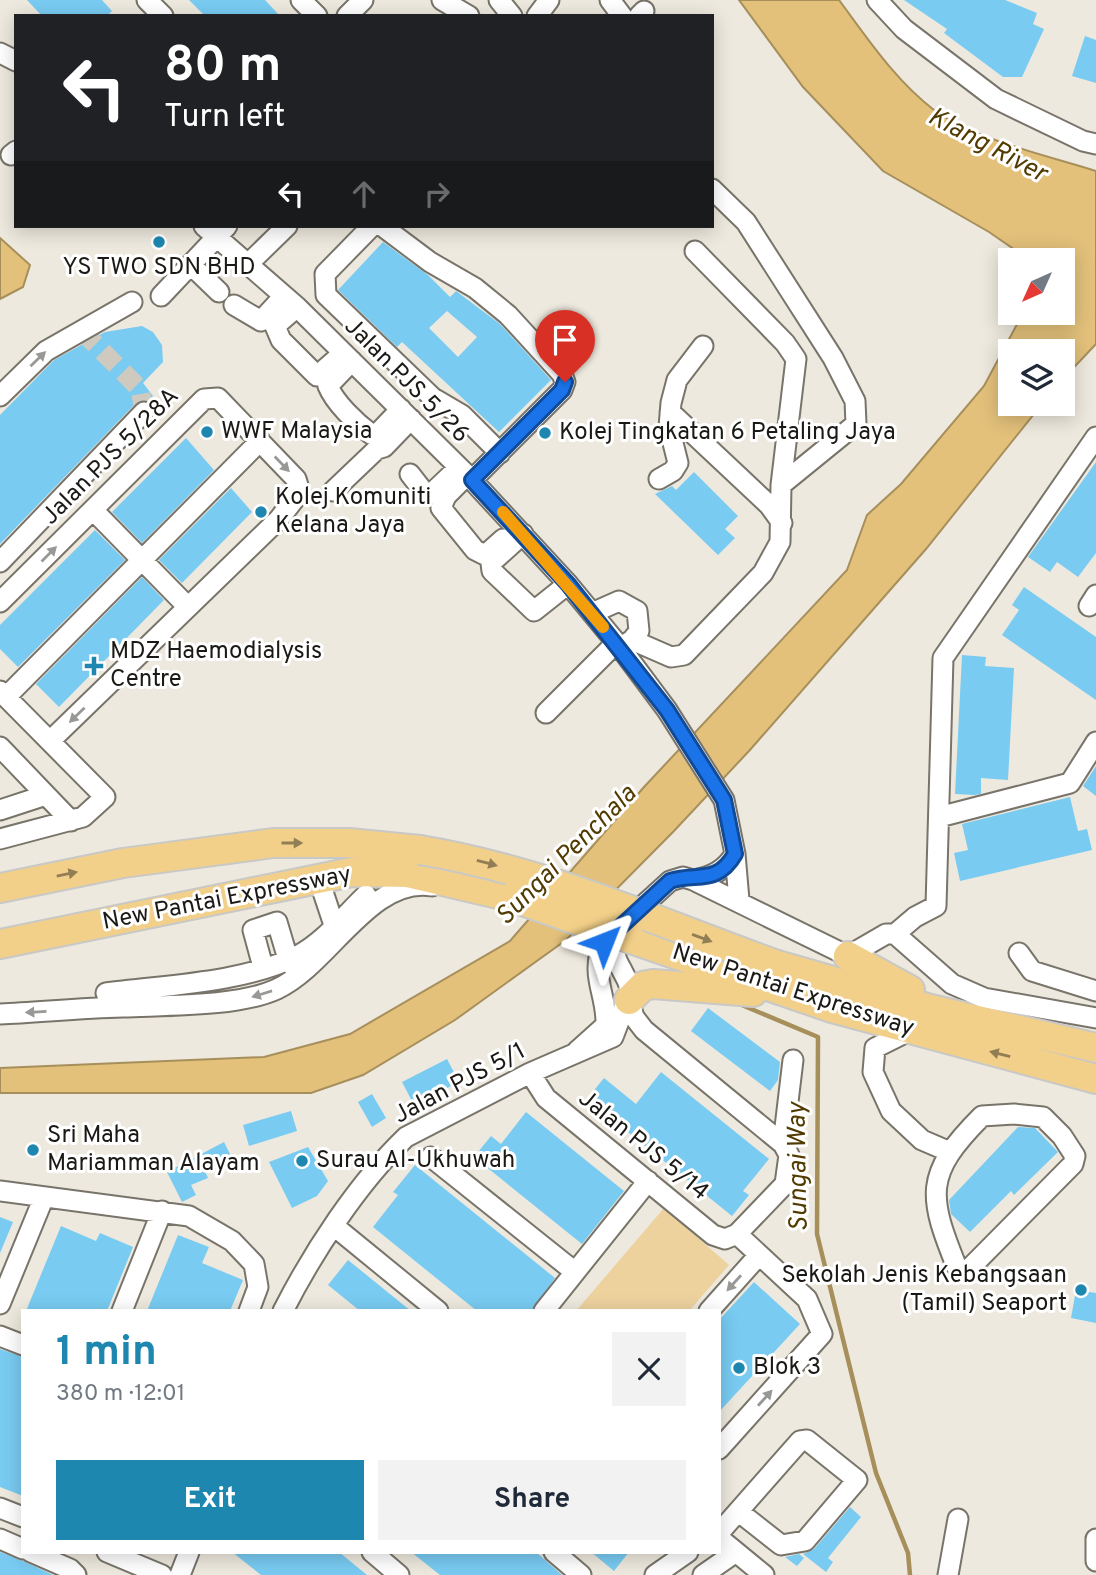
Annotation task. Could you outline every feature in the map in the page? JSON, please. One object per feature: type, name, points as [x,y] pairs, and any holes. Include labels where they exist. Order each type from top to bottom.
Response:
[{"type":"highway","name":"New Pantai Expressway","points":[[0,888],[123,863],[272,843],[349,844],[466,857],[517,871],[920,1019],[1096,1079]]},
{"type":"highway","name":"New Pantai Expressway","points":[[0,944],[318,877],[352,872],[408,873],[508,896],[743,986],[1096,1048]]},
{"type":"highway","points":[[848,956],[911,991],[920,1019]]},
{"type":"highway","points":[[629,1000],[643,986],[743,986]]},
{"type":"street","points":[[148,0],[161,14]]},
{"type":"street","points":[[301,0],[315,14]]},
{"type":"street","points":[[349,14],[363,0]]},
{"type":"street","points":[[499,0],[510,14]]},
{"type":"street","points":[[877,0],[904,29],[996,99],[1083,141],[1096,144]]},
{"type":"street","points":[[445,6],[464,14]]},
{"type":"street","points":[[714,191],[746,222],[776,265],[834,358],[855,401],[856,424],[781,485]]},
{"type":"street","points":[[247,265],[285,228]]},
{"type":"street","points":[[370,228],[325,274],[326,295],[424,390],[461,415],[499,453]]},
{"type":"street","points":[[385,228],[491,301],[562,374],[565,382],[562,390],[499,453],[431,495],[424,492],[410,474]]},
{"type":"street","points":[[162,296],[191,265],[216,230]]},
{"type":"street","name":"Jalan PJS 5/26","points":[[216,230],[247,265],[290,302],[466,474],[592,613],[623,643],[724,800],[735,854]]},
{"type":"street","points":[[623,643],[671,657],[684,655],[763,573],[780,542],[781,485],[796,359],[785,343],[695,251]]},
{"type":"street","points":[[191,265],[227,298],[261,321],[290,302]]},
{"type":"street","points":[[0,396],[46,351],[132,302]]},
{"type":"street","points":[[290,302],[275,326],[281,340],[299,360],[317,376],[347,357]]},
{"type":"street","points":[[659,479],[673,471],[678,463],[669,427],[677,380],[703,346]]},
{"type":"street","points":[[347,357],[328,386],[362,428],[371,434],[377,433],[406,414]]},
{"type":"street","name":"Jalan PJS 5/28A","points":[[0,602],[204,399],[218,398],[296,479],[300,492],[279,519],[50,741]]},
{"type":"street","points":[[0,562],[145,412]]},
{"type":"street","points":[[670,412],[769,505],[782,523]]},
{"type":"street","points":[[333,491],[377,449],[384,447],[406,414]]},
{"type":"street","points":[[693,880],[739,900],[848,956],[886,934],[895,934],[915,917],[936,906],[943,658],[1096,437]]},
{"type":"street","points":[[0,839],[83,817],[105,797],[3,694],[260,441]]},
{"type":"street","points":[[466,474],[446,496],[441,508],[475,550],[485,555],[519,530]]},
{"type":"street","points":[[93,510],[188,607]]},
{"type":"street","points":[[519,530],[491,563],[492,571],[534,611],[568,584]]},
{"type":"street","points":[[546,712],[623,643],[640,624],[632,606],[612,602],[592,613]]},
{"type":"street","points":[[939,817],[1070,783],[1096,742]]},
{"type":"street","points":[[0,747],[71,821]]},
{"type":"street","points":[[0,810],[46,795]]},
{"type":"street","points":[[735,854],[739,900]]},
{"type":"street","points":[[735,854],[766,915]]},
{"type":"street","name":"Jalan PJS 5/1","points":[[577,1051],[606,1025],[598,990],[599,953],[615,930],[670,881],[683,877],[693,880],[709,877],[721,870],[735,854]]},
{"type":"street","points":[[0,1014],[253,997],[277,989],[316,943],[390,873]]},
{"type":"street","points":[[318,877],[334,925]]},
{"type":"street","points":[[106,993],[229,977],[262,967],[293,967],[380,899],[404,888],[424,885],[508,896]]},
{"type":"street","points":[[262,967],[253,930],[277,922],[293,967]]},
{"type":"street","points":[[615,930],[613,950],[616,964],[630,986],[629,1000],[634,1017],[644,1030],[783,1144],[789,1155],[785,1184],[737,1234],[807,1299],[822,1334],[721,1447]]},
{"type":"street","points":[[895,934],[952,984],[984,998],[1096,1018]]},
{"type":"street","points":[[1019,953],[1032,971],[1096,991]]},
{"type":"street","points":[[598,990],[611,1002],[629,1000]]},
{"type":"street","points":[[612,1037],[629,1000]]},
{"type":"street","points":[[920,1019],[875,1048],[873,1072],[891,1111],[922,1140],[950,1152]]},
{"type":"street","name":"Jalan PJS 5/1","points":[[284,1309],[334,1226],[391,1151],[406,1137],[577,1051],[593,1048],[612,1037],[644,1030]]},
{"type":"street","points":[[783,1144],[793,1059]]},
{"type":"street","name":"Jalan PJS 5/14","points":[[530,1073],[546,1098],[713,1235],[725,1238],[737,1234]]},
{"type":"street","points":[[1014,1114],[1043,1117],[1062,1136],[1075,1157],[1073,1164],[966,1272],[958,1270],[942,1230],[934,1189],[950,1152],[982,1116],[1014,1114]]},
{"type":"street","points":[[431,1157],[575,1272]]},
{"type":"street","points":[[546,1309],[648,1181]]},
{"type":"street","points":[[0,1191],[189,1216],[232,1241],[254,1264],[258,1287],[250,1309]]},
{"type":"street","points":[[0,1304],[44,1196]]},
{"type":"street","points":[[123,1309],[162,1212]]},
{"type":"street","points":[[334,1226],[437,1309]]},
{"type":"street","points":[[711,1309],[759,1255]]},
{"type":"street","points":[[0,1336],[21,1344]]},
{"type":"street","points":[[721,1534],[739,1512],[800,1441],[807,1440],[857,1480],[805,1541],[781,1545],[739,1512]]},
{"type":"street","points":[[0,1508],[21,1516]]},
{"type":"street","points":[[948,1575],[958,1519]]},
{"type":"street","points":[[721,1538],[764,1575]]},
{"type":"street","points":[[0,1539],[21,1548]]},
{"type":"street","points":[[1096,1539],[1096,1561]]},
{"type":"street","points":[[703,1575],[736,1552]]},
{"type":"street","points":[[36,1554],[71,1569],[76,1575]]},
{"type":"street","points":[[114,1554],[152,1565]]},
{"type":"street","points":[[180,1575],[188,1554]]},
{"type":"street","points":[[556,1554],[581,1575]]},
{"type":"street","points":[[655,1575],[685,1554]]},
{"type":"shaded area","points":[[664,1208],[729,1265],[691,1309],[578,1309]]},
{"type":"water","name":"Klang River","points":[[739,0],[839,0],[894,72],[934,110],[969,130],[990,138],[1096,171],[1096,344],[1075,366],[1075,339],[1009,339],[1016,326],[1075,325],[1075,248],[1012,248],[883,171],[803,87]]},
{"type":"water","points":[[0,238],[30,265],[23,287],[0,299]]},
{"type":"water","points":[[998,360],[998,416],[1032,416],[926,549],[749,751],[566,940],[455,1020],[363,1075],[311,1093],[0,1093],[0,1068],[264,1057],[350,1034],[510,941],[644,787],[847,570],[867,515],[901,484],[984,386]]},
{"type":"building","points":[[27,0],[102,0],[112,11],[109,14],[40,14]]},
{"type":"building","points":[[189,0],[265,0],[278,14],[203,14]]},
{"type":"building","points":[[904,0],[1005,0],[1037,13],[1033,24],[1044,29],[1022,77],[1003,77],[944,33],[947,29]]},
{"type":"building","points":[[1085,36],[1096,40],[1096,83],[1072,76]]},
{"type":"building","points":[[383,242],[428,275],[450,297],[456,291],[500,324],[551,380],[499,432],[402,342],[397,347],[338,290]],"holes":[[[447,311],[477,337],[458,357],[429,328]]]},
{"type":"building","points":[[142,326],[153,332],[162,345],[163,362],[143,383],[153,396],[149,401],[135,404],[0,544],[0,415],[54,360],[105,332]]},
{"type":"building","points":[[186,438],[214,470],[142,543],[112,512]]},
{"type":"building","points":[[1096,462],[1096,553],[1078,577],[1057,562],[1050,572],[1028,557]]},
{"type":"building","points":[[694,472],[738,516],[725,529],[735,538],[718,555],[655,494],[672,486],[676,490]]},
{"type":"building","points":[[231,488],[252,512],[182,583],[159,560]]},
{"type":"building","points":[[95,530],[125,560],[18,667],[0,649],[0,625]]},
{"type":"building","points":[[142,577],[164,600],[59,707],[36,684]]},
{"type":"building","points":[[1024,587],[1096,637],[1096,700],[1002,635],[1019,610],[1012,605]]},
{"type":"building","points":[[962,655],[986,657],[985,666],[1014,668],[1008,780],[981,778],[981,794],[974,795],[955,794]]},
{"type":"building","points":[[1096,766],[1096,796],[1083,786]]},
{"type":"building","points":[[1070,797],[1078,831],[1087,829],[1092,850],[960,881],[954,853],[968,850],[962,824]]},
{"type":"building","points":[[708,1008],[780,1062],[778,1080],[770,1091],[691,1031]]},
{"type":"building","points":[[447,1059],[459,1082],[414,1105],[402,1082]]},
{"type":"building","points":[[661,1072],[769,1159],[743,1191],[749,1195],[732,1216],[587,1099],[604,1078],[636,1104]]},
{"type":"building","points":[[372,1094],[386,1118],[372,1127],[358,1102]]},
{"type":"building","points":[[291,1111],[297,1131],[249,1146],[243,1125]]},
{"type":"building","points":[[526,1112],[624,1191],[582,1244],[474,1157],[491,1136],[501,1144]]},
{"type":"building","points":[[1018,1127],[1035,1128],[1058,1152],[1014,1195],[1011,1191],[970,1232],[951,1214],[949,1200]]},
{"type":"building","points":[[224,1142],[232,1158],[205,1171],[208,1178],[191,1185],[196,1195],[182,1202],[167,1172]]},
{"type":"building","points":[[308,1147],[328,1181],[317,1196],[292,1208],[269,1162]]},
{"type":"building","points":[[415,1165],[555,1278],[533,1309],[475,1309],[373,1227],[398,1195],[393,1192]]},
{"type":"building","points":[[0,1217],[13,1222],[0,1253]]},
{"type":"building","points":[[61,1226],[96,1241],[100,1233],[133,1247],[108,1309],[27,1309]]},
{"type":"building","points":[[178,1235],[209,1247],[202,1263],[243,1280],[231,1309],[148,1309]]},
{"type":"building","points":[[348,1260],[409,1309],[358,1309],[328,1285]]},
{"type":"building","name":"Blok 3","points":[[754,1282],[800,1324],[721,1410],[721,1318]]},
{"type":"building","points":[[1076,1290],[1096,1293],[1096,1323],[1071,1318]]},
{"type":"building","points":[[0,1349],[21,1356],[21,1495],[0,1487]]},
{"type":"building","points":[[850,1507],[861,1517],[828,1558],[833,1562],[826,1572],[803,1554],[814,1549]]},
{"type":"building","points":[[0,1552],[23,1561],[53,1575],[0,1575]]},
{"type":"building","points":[[235,1554],[341,1554],[367,1575],[261,1575]]},
{"type":"building","points":[[414,1554],[538,1554],[562,1575],[440,1575]]},
{"type":"building","points":[[593,1554],[627,1554],[614,1571]]},
{"type":"building","points":[[799,1554],[804,1558],[797,1566],[785,1557]]},
{"type":"waterway","name":"Sungai Way","points":[[737,1003],[818,1037],[817,1234],[876,1473],[908,1553],[910,1575]]},
{"type":"tunnel","points":[[82,331],[140,389],[144,412]]},
{"type":"slow traffic","points":[[503,512],[603,627]]},
{"type":"place","name":"YS TWO SDN BHD","points":[[159,242]]},
{"type":"place","name":"WWF Malaysia","points":[[207,432]]},
{"type":"place","name":"Kolej Tingkatan 6 Petaling Jaya","points":[[545,433]]},
{"type":"place","name":"Kolej Komuniti Kelana Jaya","points":[[261,512]]},
{"type":"place","name":"MDZ Haemodialysis Centre","points":[[94,666]]},
{"type":"place","name":"Sri Maha Mariamman Alayam","points":[[33,1150]]},
{"type":"place","name":"Surau Al-Ukhuwah","points":[[302,1161]]},
{"type":"place","name":"Sekolah Jenis Kebangsaan (Tamil) Seaport","points":[[1081,1290]]},
{"type":"place","name":"Blok 3","points":[[739,1368]]},
{"type":"route","points":[[565,382],[562,390],[472,480],[568,584],[667,710],[724,800],[735,854],[730,863],[709,877],[693,880],[683,877],[670,881],[646,900],[604,942]]},
{"type":"water label","name":"Sungai Penchala","points":[[567,856]]}]
